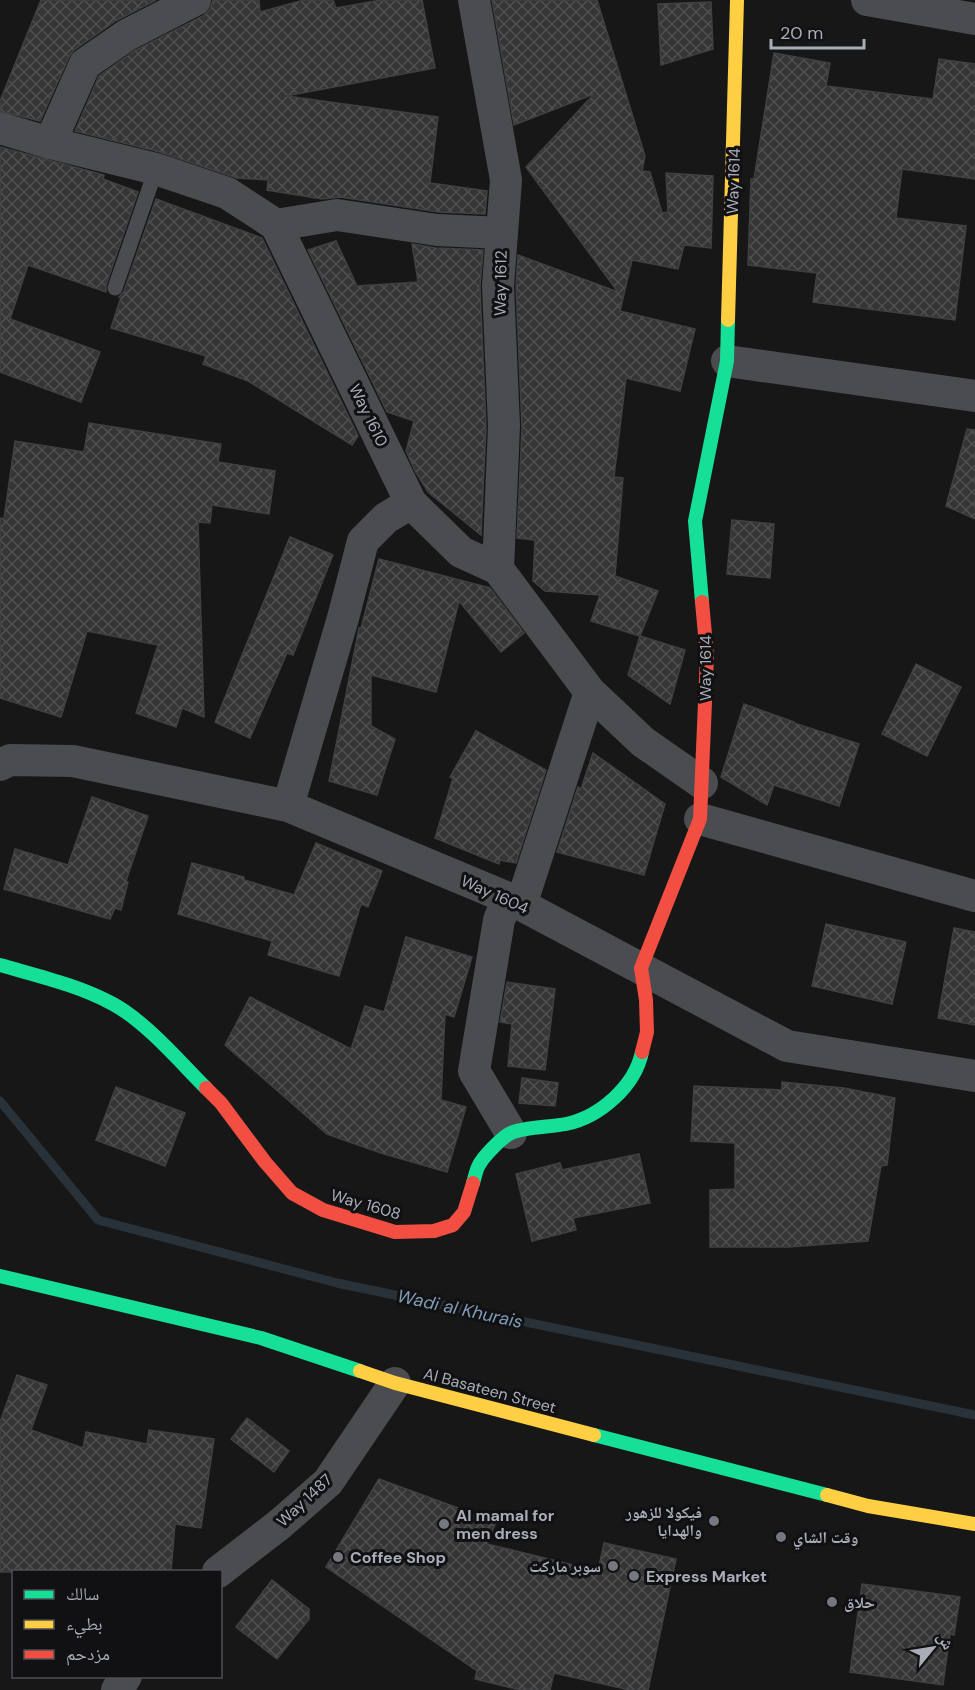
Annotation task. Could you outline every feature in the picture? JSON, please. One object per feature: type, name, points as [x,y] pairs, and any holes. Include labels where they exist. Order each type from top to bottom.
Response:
[{"type":"street","points":[[50,143],[85,64],[126,35],[195,0]]},
{"type":"street","name":"Way 1612","points":[[474,0],[506,180],[498,286],[504,426],[498,570]]},
{"type":"street","name":"Way 1614","points":[[641,968],[700,819],[707,656],[695,520],[727,361],[737,0]]},
{"type":"street","points":[[867,0],[975,19]]},
{"type":"street","points":[[0,128],[156,169],[228,193],[276,225],[337,215],[436,230],[502,233]]},
{"type":"street","name":"Way 1610","points":[[276,225],[411,503],[461,552],[498,570],[590,692],[643,742],[702,783]]},
{"type":"street","points":[[727,361],[975,396]]},
{"type":"street","points":[[288,807],[363,541],[386,518],[411,503]]},
{"type":"street","points":[[590,692],[514,901],[499,920],[474,1071],[511,1133],[569,1123],[614,1098],[630,1081],[641,1058],[647,1032],[646,1000],[641,968]]},
{"type":"street","name":"Way 1604","points":[[0,765],[10,760],[73,761],[288,807],[514,901],[787,1046],[975,1076]]},
{"type":"street","points":[[700,819],[975,897]]},
{"type":"street","name":"Way 1608","points":[[0,965],[76,987],[116,1005],[157,1038],[221,1103],[265,1162],[292,1193],[323,1210],[395,1232],[434,1231],[453,1226],[464,1212],[479,1164],[511,1133]]},
{"type":"street","name":"Al Basateen Street","points":[[0,1276],[261,1338],[395,1383],[868,1506],[975,1524]]},
{"type":"street","name":"Way 1487","points":[[221,1570],[280,1524],[328,1482],[395,1383]]},
{"type":"lane","points":[[115,288],[156,169]]},
{"type":"building","points":[[41,0],[156,0],[117,20],[74,50],[40,121],[0,111],[0,101]]},
{"type":"building","points":[[213,0],[259,0],[260,12],[304,0],[333,0],[336,8],[381,0],[422,0],[435,68],[286,96],[438,117],[430,183],[487,191],[485,214],[439,212],[340,197],[322,199],[267,190],[268,180],[237,178],[160,152],[75,131],[99,76],[136,50],[203,16],[210,9]]},
{"type":"building","points":[[492,0],[597,0],[645,156],[642,171],[650,172],[662,213],[668,212],[666,173],[713,176],[711,248],[684,245],[678,269],[632,260],[620,311],[695,329],[680,391],[626,378],[614,477],[623,478],[615,576],[658,591],[640,636],[591,621],[600,595],[545,591],[533,581],[535,540],[517,538],[522,427],[516,286],[518,255],[618,292],[526,167],[594,94],[514,125]]},
{"type":"building","points":[[711,2],[713,49],[661,65],[658,4]]},
{"type":"building","points":[[774,53],[830,63],[826,86],[933,99],[939,59],[975,64],[975,179],[902,169],[896,218],[966,226],[955,320],[813,302],[817,273],[748,265],[751,179],[754,179]]},
{"type":"building","points":[[0,147],[104,175],[103,179],[138,192],[106,285],[106,292],[28,265],[10,319],[100,352],[81,402],[0,372]]},
{"type":"building","points":[[156,199],[262,238],[358,436],[352,445],[248,381],[203,364],[206,356],[111,328],[121,297],[119,297],[124,291]]},
{"type":"building","points":[[336,241],[357,286],[418,282],[412,244],[436,248],[483,250],[480,287],[486,426],[481,535],[428,492],[415,471],[406,451],[414,421],[387,412],[308,250]]},
{"type":"building","points":[[89,423],[221,444],[218,462],[275,471],[269,514],[212,505],[210,523],[198,522],[204,717],[182,708],[176,727],[136,713],[158,645],[87,631],[61,717],[0,698],[0,518],[4,519],[15,441],[84,452]]},
{"type":"building","points":[[967,429],[975,430],[975,519],[946,506]]},
{"type":"building","points":[[732,520],[774,524],[770,578],[727,574]]},
{"type":"building","points":[[290,537],[333,555],[293,655],[287,653],[250,738],[215,722]]},
{"type":"building","points":[[379,559],[490,588],[524,633],[501,652],[459,601],[436,692],[371,675],[371,726],[395,739],[377,795],[329,781],[359,628],[361,628]]},
{"type":"building","points":[[640,636],[685,650],[670,704],[628,675]]},
{"type":"building","points":[[916,664],[961,687],[927,756],[882,734]]},
{"type":"building","points":[[744,704],[859,744],[839,806],[774,785],[767,805],[721,777]]},
{"type":"building","points":[[476,731],[546,770],[516,863],[500,860],[499,864],[435,838],[453,778],[450,777]]},
{"type":"building","points":[[593,753],[665,804],[644,875],[557,852],[578,787],[581,789]]},
{"type":"building","points":[[92,797],[148,816],[126,881],[128,882],[121,910],[115,908],[110,919],[4,889],[15,849],[68,865]]},
{"type":"building","points":[[316,843],[382,871],[368,907],[361,904],[339,976],[268,955],[272,941],[178,914],[192,863],[244,877],[244,880],[294,895]]},
{"type":"building","points":[[826,924],[906,942],[892,1004],[812,986]]},
{"type":"building","points":[[954,928],[975,932],[975,1025],[938,1018]]},
{"type":"building","points":[[406,937],[472,957],[454,1017],[445,1014],[441,1100],[466,1107],[447,1172],[381,1153],[327,1134],[225,1045],[250,997],[351,1049],[365,1006],[384,1012]]},
{"type":"building","points":[[507,982],[555,989],[545,1070],[508,1066],[512,1024],[500,1022]]},
{"type":"building","points":[[522,1078],[558,1083],[555,1106],[519,1103]]},
{"type":"building","points":[[782,1082],[844,1088],[895,1098],[887,1165],[881,1166],[868,1241],[789,1247],[710,1247],[710,1190],[735,1189],[735,1143],[691,1141],[694,1086],[782,1090]]},
{"type":"building","points":[[116,1087],[185,1113],[165,1166],[96,1140]]},
{"type":"building","points":[[639,1154],[650,1203],[573,1218],[576,1230],[532,1241],[516,1174],[560,1163],[562,1170]]},
{"type":"building","points":[[17,1375],[47,1385],[31,1430],[83,1448],[86,1432],[147,1444],[149,1430],[214,1439],[201,1528],[175,1524],[171,1570],[12,1570],[12,1572],[0,1572],[0,1422]]},
{"type":"building","points":[[247,1418],[289,1451],[274,1472],[231,1439]]},
{"type":"building","points":[[379,1479],[496,1522],[487,1544],[598,1571],[604,1543],[676,1559],[648,1690],[630,1690],[554,1673],[550,1690],[521,1690],[475,1679],[477,1671],[326,1567]]},
{"type":"building","points":[[272,1580],[309,1609],[309,1619],[277,1659],[236,1627]]},
{"type":"building","points":[[862,1584],[960,1597],[954,1635],[950,1634],[943,1685],[850,1672]]},
{"type":"waterway","name":"Wadi al Khurais","points":[[0,1101],[98,1220],[337,1283],[975,1415]]},
{"type":"traffic: fast","points":[[702,602],[695,521],[727,361],[728,320]]},
{"type":"traffic: fast","points":[[0,965],[72,986],[113,1004],[150,1031],[206,1088]]},
{"type":"traffic: fast","points":[[473,1183],[481,1161],[507,1135],[523,1129],[566,1124],[591,1115],[603,1107],[624,1088],[632,1077],[642,1052]]},
{"type":"traffic: fast","points":[[0,1276],[261,1338],[360,1371]]},
{"type":"traffic: fast","points":[[594,1435],[827,1495]]},
{"type":"traffic: slow","points":[[728,320],[737,0]]},
{"type":"traffic: slow","points":[[360,1371],[395,1383],[594,1435]]},
{"type":"traffic: slow","points":[[827,1495],[868,1506],[975,1524]]},
{"type":"traffic: jam","points":[[642,1052],[647,1032],[646,1000],[641,968],[700,819],[707,656],[702,602]]},
{"type":"traffic: jam","points":[[206,1088],[221,1103],[265,1162],[292,1193],[323,1210],[395,1232],[434,1231],[453,1225],[464,1212],[473,1183]]},
{"type":"place","name":"فيكولا للزهور والهدايا","points":[[714,1521]]},
{"type":"place","name":"Al mamal for men dress","points":[[444,1524]]},
{"type":"place","name":"وقت الشاي","points":[[781,1537]]},
{"type":"place","name":"Coffee Shop","points":[[338,1557]]},
{"type":"place","name":"سوبر ماركت","points":[[613,1566]]},
{"type":"place","name":"Express Market","points":[[634,1576]]},
{"type":"place","name":"حلاق","points":[[832,1602]]}]
